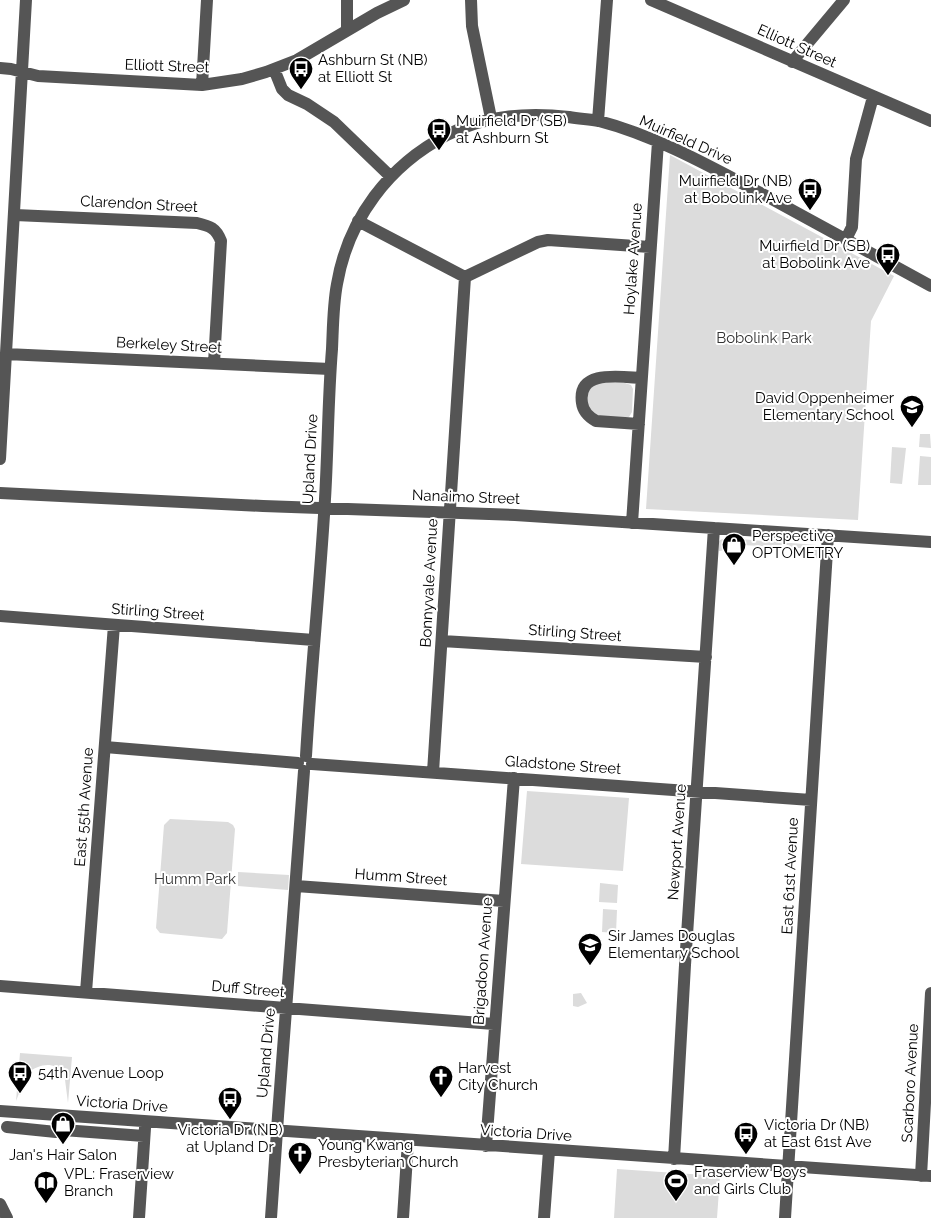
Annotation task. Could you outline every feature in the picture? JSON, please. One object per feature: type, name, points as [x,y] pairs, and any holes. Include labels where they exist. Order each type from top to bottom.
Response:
[{"type":"street","points":[[0,459],[26,0]]},
{"type":"street","points":[[202,85],[207,0]]},
{"type":"street","points":[[347,0],[347,30]]},
{"type":"street","name":"Elliott Street","points":[[0,68],[38,76],[202,85],[274,70],[297,60],[377,13],[404,0]]},
{"type":"street","points":[[471,0],[472,26],[490,118]]},
{"type":"street","points":[[598,121],[607,0]]},
{"type":"street","name":"Elliott Street","points":[[651,0],[931,121]]},
{"type":"street","points":[[792,62],[844,0]]},
{"type":"street","points":[[274,70],[282,89],[288,95],[307,104],[334,122],[390,176]]},
{"type":"street","points":[[846,240],[852,226],[856,159],[873,97]]},
{"type":"street","name":"Muirfield Drive","points":[[390,176],[413,155],[432,142],[457,130],[490,118],[542,114],[598,121],[658,142],[710,166],[931,286]]},
{"type":"street","name":"Hoylake Avenue","points":[[632,523],[658,142]]},
{"type":"street","name":"Upland Drive","points":[[272,1218],[276,1132],[324,508],[330,369],[337,282],[346,249],[358,221],[390,176]]},
{"type":"street","name":"Clarendon Street","points":[[15,215],[197,223],[210,226],[217,232],[221,241],[214,363]]},
{"type":"street","points":[[358,221],[465,277],[538,242],[548,240],[650,247]]},
{"type":"street","name":"Bonnyvale Avenue","points":[[433,772],[465,277]]},
{"type":"street","name":"Berkeley Street","points":[[6,354],[330,369]]},
{"type":"street","points":[[638,424],[596,421],[590,418],[583,408],[582,397],[588,382],[597,378],[641,378]]},
{"type":"street","name":"Nanaimo Street","points":[[0,493],[450,512],[931,542]]},
{"type":"street","name":"Newport Avenue","points":[[674,1158],[714,528]]},
{"type":"street","name":"East 61st Avenue","points":[[785,1218],[828,535]]},
{"type":"street","name":"Stirling Street","points":[[0,616],[314,640]]},
{"type":"street","name":"East 55th Avenue","points":[[86,992],[114,625]]},
{"type":"street","name":"Stirling Street","points":[[442,641],[706,657]]},
{"type":"street","name":"Gladstone Street","points":[[105,747],[811,800]]},
{"type":"street","name":"Brigadoon Avenue","points":[[486,1146],[514,778]]},
{"type":"street","name":"Humm Street","points":[[296,886],[504,901]]},
{"type":"street","name":"Duff Street","points":[[0,986],[494,1024]]},
{"type":"street","name":"Scarboro Avenue","points":[[926,1176],[931,993]]},
{"type":"street","name":"Victoria Drive","points":[[0,1111],[276,1132],[926,1176]]},
{"type":"street","points":[[63,1116],[63,1130]]},
{"type":"street","points":[[139,1218],[145,1122]]},
{"type":"street","points":[[8,1127],[56,1132],[63,1130],[144,1136]]},
{"type":"street","points":[[403,1218],[408,1140]]},
{"type":"street","points":[[544,1218],[550,1151]]},
{"type":"street","points":[[0,1204],[7,1218]]},
{"type":"green space","name":"Bobolink Park","points":[[670,155],[894,276],[871,321],[858,520],[646,509]]},
{"type":"green space","points":[[599,382],[631,385],[633,389],[632,412],[629,417],[624,419],[598,416],[587,406],[588,390]]},
{"type":"green space","points":[[920,434],[930,434],[931,448],[919,447]]},
{"type":"green space","points":[[892,447],[906,448],[902,484],[890,483]]},
{"type":"green space","points":[[920,456],[931,457],[931,485],[918,485]]},
{"type":"green space","points":[[726,538],[817,545],[822,549],[821,558],[814,558],[814,549],[726,544],[725,550],[719,551],[718,543]]},
{"type":"green space","points":[[527,791],[629,798],[623,871],[521,864]]},
{"type":"green space","name":"Humm Park","points":[[170,819],[228,822],[235,829],[227,933],[222,939],[160,933],[156,928],[164,825]]},
{"type":"green space","points":[[238,872],[289,875],[288,890],[238,886]]},
{"type":"green space","points":[[600,883],[618,885],[617,903],[599,902]]},
{"type":"green space","points":[[603,909],[617,910],[616,933],[602,932]]},
{"type":"green space","points":[[581,993],[587,1003],[578,1007],[573,1006],[573,994]]},
{"type":"green space","points":[[20,1053],[72,1057],[68,1103],[64,1072],[50,1065],[41,1066],[27,1073],[16,1101]]},
{"type":"green space","points":[[617,1169],[720,1176],[717,1218],[614,1218]]},
{"type":"place","name":"Ashburn St (NB) at Elliott St","points":[[301,90]]},
{"type":"place","name":"Muirfield Dr (SB) at Ashburn St","points":[[439,151]]},
{"type":"place","name":"Muirfield Dr (NB) at Bobolink Ave","points":[[810,211]]},
{"type":"place","name":"Muirfield Dr (SB) at Bobolink Ave","points":[[888,276]]},
{"type":"place","name":"David Oppenheimer Elementary School","points":[[912,428]]},
{"type":"place","name":"Perspective OPTOMETRY","points":[[734,566]]},
{"type":"place","name":"Sir James Douglas Elementary School","points":[[590,966]]},
{"type":"place","name":"54th Avenue Loop","points":[[20,1094]]},
{"type":"place","name":"Harvest City Church","points":[[441,1098]]},
{"type":"place","name":"Victoria Dr (NB) at Upland Dr","points":[[230,1120]]},
{"type":"place","name":"Jan's Hair Salon","points":[[63,1145]]},
{"type":"place","name":"Victoria Dr (NB) at East 61st Ave","points":[[746,1155]]},
{"type":"place","name":"Young Kwang Presbyterian Church","points":[[300,1175]]},
{"type":"place","name":"Fraserview Boys and Girls Club","points":[[676,1202]]},
{"type":"place","name":"VPL: Fraserview Branch","points":[[46,1204]]}]
